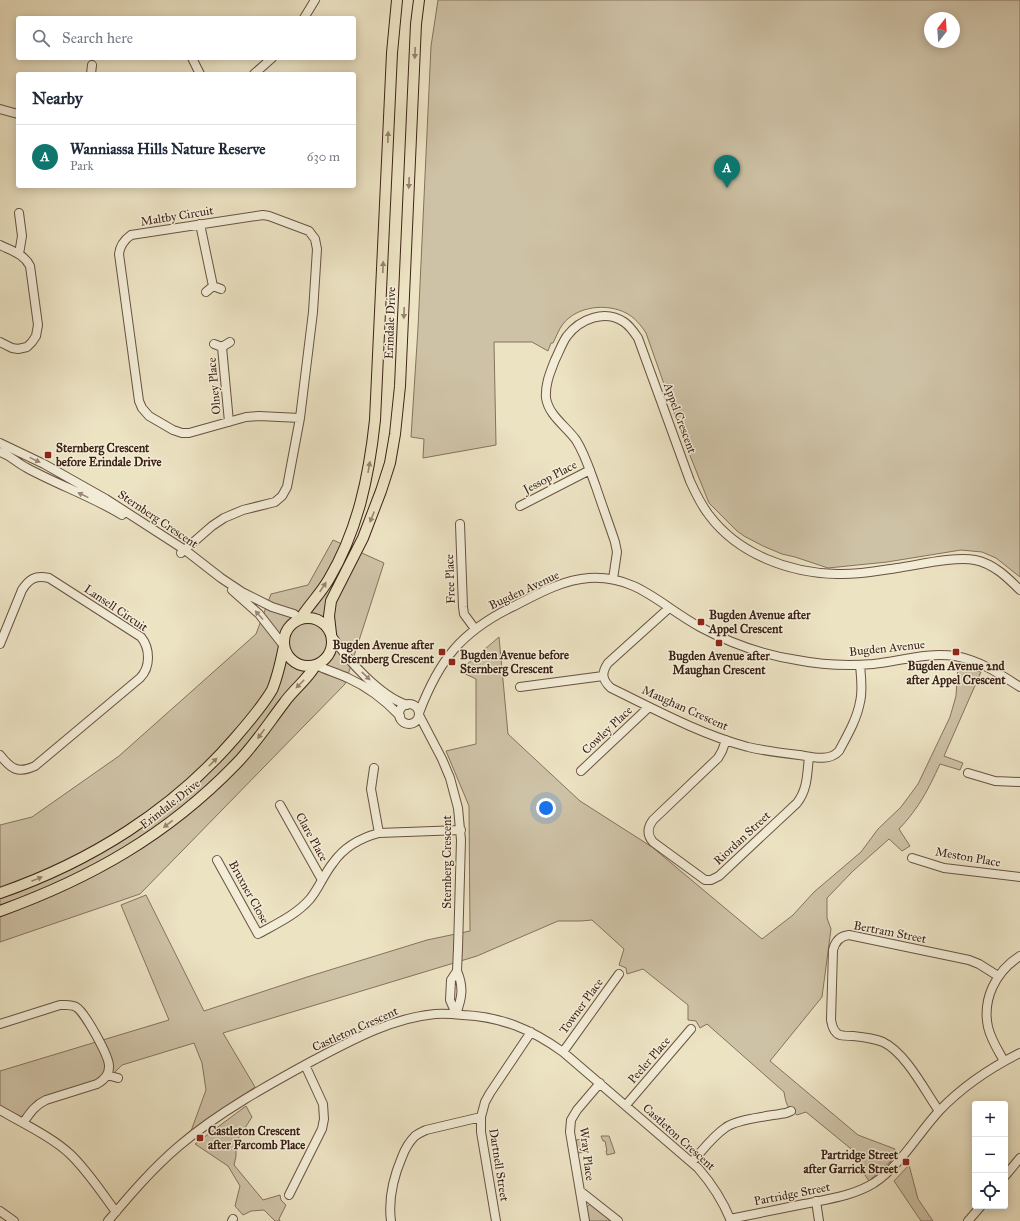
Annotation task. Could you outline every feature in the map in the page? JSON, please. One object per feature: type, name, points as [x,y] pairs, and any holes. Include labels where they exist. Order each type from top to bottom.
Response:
[{"type":"main road","name":"Erindale Drive","points":[[300,619],[328,580],[346,546],[360,505],[372,451],[376,420],[392,53],[396,0]]},
{"type":"main road","name":"Erindale Drive","points":[[332,635],[329,616],[331,600],[363,538],[373,515],[390,463],[395,434],[400,386],[418,0]]},
{"type":"main road","points":[[310,618],[319,620],[326,626],[332,635],[332,646],[328,656],[321,663],[315,666],[306,666],[293,662],[287,655],[284,646],[286,632],[292,624],[300,619],[310,618]]},
{"type":"main road","name":"Erindale Drive","points":[[0,893],[64,867],[108,844],[175,797],[217,759],[259,709],[272,690],[284,646]]},
{"type":"main road","name":"Erindale Drive","points":[[0,912],[57,889],[114,860],[159,831],[188,809],[236,764],[256,741],[296,687],[315,666]]},
{"type":"street","points":[[305,16],[315,0]]},
{"type":"street","points":[[193,60],[199,72]]},
{"type":"street","points":[[256,72],[270,60]]},
{"type":"street","points":[[91,72],[92,64]]},
{"type":"street","points":[[0,109],[16,113]]},
{"type":"street","points":[[19,213],[22,236],[19,254]]},
{"type":"street","name":"Maltby Circuit","points":[[183,552],[212,526],[224,518],[243,510],[275,502],[282,496],[286,487],[300,418],[313,312],[318,249],[314,236],[309,231],[263,215],[131,235],[124,240],[119,254],[139,401],[142,408],[149,416],[179,433],[246,417],[259,416],[300,418]]},
{"type":"street","points":[[200,224],[213,286]]},
{"type":"street","points":[[0,245],[19,254],[27,260],[30,266],[38,325],[32,347],[18,349],[12,348],[0,342]]},
{"type":"street","points":[[213,286],[221,289]]},
{"type":"street","points":[[206,292],[213,286]]},
{"type":"street","name":"Appel Crescent","points":[[613,579],[616,552],[615,542],[585,456],[576,440],[550,410],[547,400],[546,384],[549,374],[565,340],[577,326],[598,316],[614,317],[623,321],[631,328],[638,338],[698,498],[708,514],[720,528],[741,545],[769,560],[791,567],[813,572],[836,574],[860,574],[954,560],[974,560],[993,567],[1020,590]]},
{"type":"street","name":"Olney Place","points":[[222,347],[230,342]]},
{"type":"street","name":"Olney Place","points":[[214,344],[222,347]]},
{"type":"street","name":"Olney Place","points":[[222,347],[229,422]]},
{"type":"street","name":"Sternberg Crescent","points":[[0,444],[69,478],[242,592],[272,607],[294,614],[300,619]]},
{"type":"street","name":"Sternberg Crescent","points":[[0,452],[27,468],[131,518]]},
{"type":"street","name":"Jessop Place","points":[[520,506],[590,470]]},
{"type":"street","name":"Free Place","points":[[460,524],[464,614],[475,629]]},
{"type":"street","name":"Sternberg Crescent","points":[[183,552],[250,605],[284,646]]},
{"type":"street","name":"Lansell Circuit","points":[[0,644],[26,583],[32,579],[42,576],[48,578],[141,636],[147,649],[148,663],[147,669],[140,678],[35,766],[20,770],[9,766],[0,755]]},
{"type":"street","name":"Bugden Avenue","points":[[408,705],[421,698],[449,655],[475,629],[491,618],[556,585],[572,580],[589,578],[613,579],[629,584],[645,591],[669,608],[712,634],[766,654],[822,664],[860,665],[930,655],[955,656],[984,666],[1020,687]]},
{"type":"street","points":[[520,687],[603,676],[604,668],[608,663],[669,608]]},
{"type":"street","points":[[315,666],[348,678],[367,688],[389,705],[404,722],[410,724],[416,721],[419,714],[417,708],[391,698],[378,687],[345,654],[332,635]]},
{"type":"street","name":"Maughan Crescent","points":[[603,676],[606,683],[611,688],[680,722],[726,740],[767,751],[809,757],[829,758],[839,752],[858,710],[861,691],[860,665]]},
{"type":"street","name":"Bugden Avenue","points":[[419,714],[427,690]]},
{"type":"street","points":[[400,716],[400,710],[408,705]]},
{"type":"street","name":"Cowley Place","points":[[581,771],[649,707]]},
{"type":"street","name":"Sternberg Crescent","points":[[419,714],[450,778],[457,803],[461,830],[457,971],[461,980],[461,1001],[456,1014]]},
{"type":"street","name":"Sternberg Crescent","points":[[410,724],[421,729],[429,736]]},
{"type":"street","name":"Riordan Street","points":[[726,740],[718,758],[653,820],[649,828],[649,837],[653,842],[705,880],[711,880],[719,876],[797,803],[806,788],[809,757]]},
{"type":"street","points":[[374,768],[371,789],[379,833]]},
{"type":"street","points":[[968,773],[995,781],[1020,782]]},
{"type":"street","name":"Clare Place","points":[[280,805],[322,880]]},
{"type":"street","name":"Bruxner Close","points":[[217,860],[258,934],[300,909],[310,899],[333,863],[342,852],[354,843],[379,833],[461,830]]},
{"type":"street","name":"Meston Place","points":[[912,858],[944,868],[1020,877]]},
{"type":"street","name":"Bertram Street","points":[[938,1112],[907,1064],[898,1053],[882,1042],[864,1037],[841,1035],[836,1033],[831,1020],[834,945],[839,939],[849,935],[970,960],[998,976]]},
{"type":"street","points":[[1004,1061],[992,1039],[988,1027],[987,1014],[990,994],[998,976],[1012,961],[1020,956]]},
{"type":"street","name":"Sternberg Crescent","points":[[456,1014],[450,1000],[452,980],[457,971]]},
{"type":"street","name":"Towner Place","points":[[563,1052],[619,974]]},
{"type":"street","points":[[437,1014],[450,1000]]},
{"type":"street","points":[[461,1001],[476,1015]]},
{"type":"street","points":[[0,1024],[60,1005],[68,1004],[76,1007],[84,1015],[108,1058],[109,1066],[104,1080],[97,1084],[46,1100],[38,1104],[31,1110],[23,1123]]},
{"type":"street","name":"Castleton Crescent","points":[[108,1221],[133,1191],[166,1157],[197,1132],[264,1088],[329,1052],[379,1029],[413,1018],[437,1014],[476,1015],[506,1021],[548,1041],[600,1083],[692,1162],[709,1180],[719,1195],[730,1220]]},
{"type":"street","name":"Peeler Place","points":[[626,1105],[691,1030]]},
{"type":"street","name":"Dartnell Street","points":[[496,1221],[481,1132],[481,1117],[485,1102],[490,1093],[531,1032]]},
{"type":"street","name":"Partridge Street","points":[[730,1220],[837,1197],[859,1190],[873,1183],[890,1169],[938,1112],[962,1090],[978,1077],[1020,1053]]},
{"type":"street","points":[[289,1195],[322,1129],[324,1119],[322,1104],[305,1065]]},
{"type":"street","points":[[107,1075],[118,1078]]},
{"type":"street","name":"Wray Place","points":[[584,1221],[570,1132],[571,1120],[577,1110],[600,1083]]},
{"type":"street","points":[[0,1110],[58,1144],[70,1154],[116,1212]]},
{"type":"street","points":[[692,1162],[725,1127],[734,1123],[791,1111]]},
{"type":"street","points":[[391,1221],[390,1198],[392,1183],[397,1168],[410,1141],[416,1135],[426,1130],[481,1117]]},
{"type":"street","points":[[1008,1173],[1020,1158]]},
{"type":"street","name":"Wray Place","points":[[580,1191],[618,1221]]},
{"type":"street","points":[[816,1202],[819,1221]]},
{"type":"street","points":[[968,1221],[978,1209]]},
{"type":"street","points":[[0,1211],[14,1221]]},
{"type":"shaded area","points":[[438,0],[1020,0],[1020,577],[996,558],[982,552],[961,550],[887,562],[828,568],[782,554],[744,536],[709,503],[683,438],[646,333],[642,327],[629,315],[610,308],[593,308],[576,313],[562,326],[553,343],[551,343],[548,351],[532,342],[494,342],[496,445],[423,458],[424,439],[411,437],[418,328],[431,46]]},
{"type":"shaded area","points":[[333,540],[384,563],[345,684],[140,894],[0,942],[0,825],[32,817],[119,756],[256,634],[271,594],[308,585]]},
{"type":"shaded area","points":[[499,637],[508,734],[580,801],[652,847],[762,939],[793,915],[814,892],[861,852],[878,829],[901,807],[918,784],[950,717],[956,696],[958,665],[981,672],[944,756],[963,763],[960,770],[940,764],[912,814],[899,829],[910,846],[902,851],[889,839],[853,871],[827,898],[827,918],[831,929],[822,997],[770,1061],[858,1135],[895,1149],[891,1161],[869,1181],[863,1172],[861,1157],[806,1112],[797,1115],[791,1110],[785,1100],[784,1092],[707,1024],[700,1028],[696,1021],[688,1020],[688,1005],[643,969],[627,974],[626,968],[619,965],[624,949],[592,920],[558,921],[477,956],[223,1033],[255,1087],[191,1131],[206,1090],[202,1063],[194,1043],[122,1065],[110,1077],[35,1103],[20,1118],[0,1112],[0,1071],[169,1020],[121,905],[146,895],[204,1011],[427,940],[470,931],[469,806],[446,751],[476,744],[476,679],[459,671]]},
{"type":"shaded area","points":[[246,1106],[252,1117],[236,1142],[236,1156],[234,1165],[263,1200],[280,1195],[281,1200],[286,1205],[279,1219],[280,1221],[275,1221],[264,1210],[251,1211],[243,1215],[235,1206],[240,1186],[228,1166],[195,1144]]},
{"type":"shaded area","points":[[601,1136],[609,1136],[615,1153],[607,1155],[605,1141],[603,1141]]},
{"type":"shaded area","points":[[582,1139],[588,1144],[587,1151],[578,1153],[576,1140]]},
{"type":"shaded area","points":[[909,1165],[918,1199],[933,1221],[921,1221],[894,1181]]},
{"type":"shaded area","points":[[591,1203],[616,1221],[587,1221],[586,1208]]},
{"type":"place","name":"Wanniassa Hills Nature Reserve","points":[[727,188]]},
{"type":"place","name":"Sternberg Crescent before Erindale Drive","points":[[48,455]]},
{"type":"place","name":"Bugden Avenue after Appel Crescent","points":[[701,622]]},
{"type":"place","name":"Bugden Avenue after Maughan Crescent","points":[[719,643]]},
{"type":"place","name":"Bugden Avenue after Sternberg Crescent","points":[[442,652]]},
{"type":"place","name":"Bugden Avenue 2nd after Appel Crescent","points":[[956,652]]},
{"type":"place","name":"Bugden Avenue before Sternberg Crescent","points":[[452,662]]},
{"type":"place","name":"Castleton Crescent after Farcomb Place","points":[[200,1138]]},
{"type":"place","name":"Partridge Street after Garrick Street","points":[[906,1162]]}]
